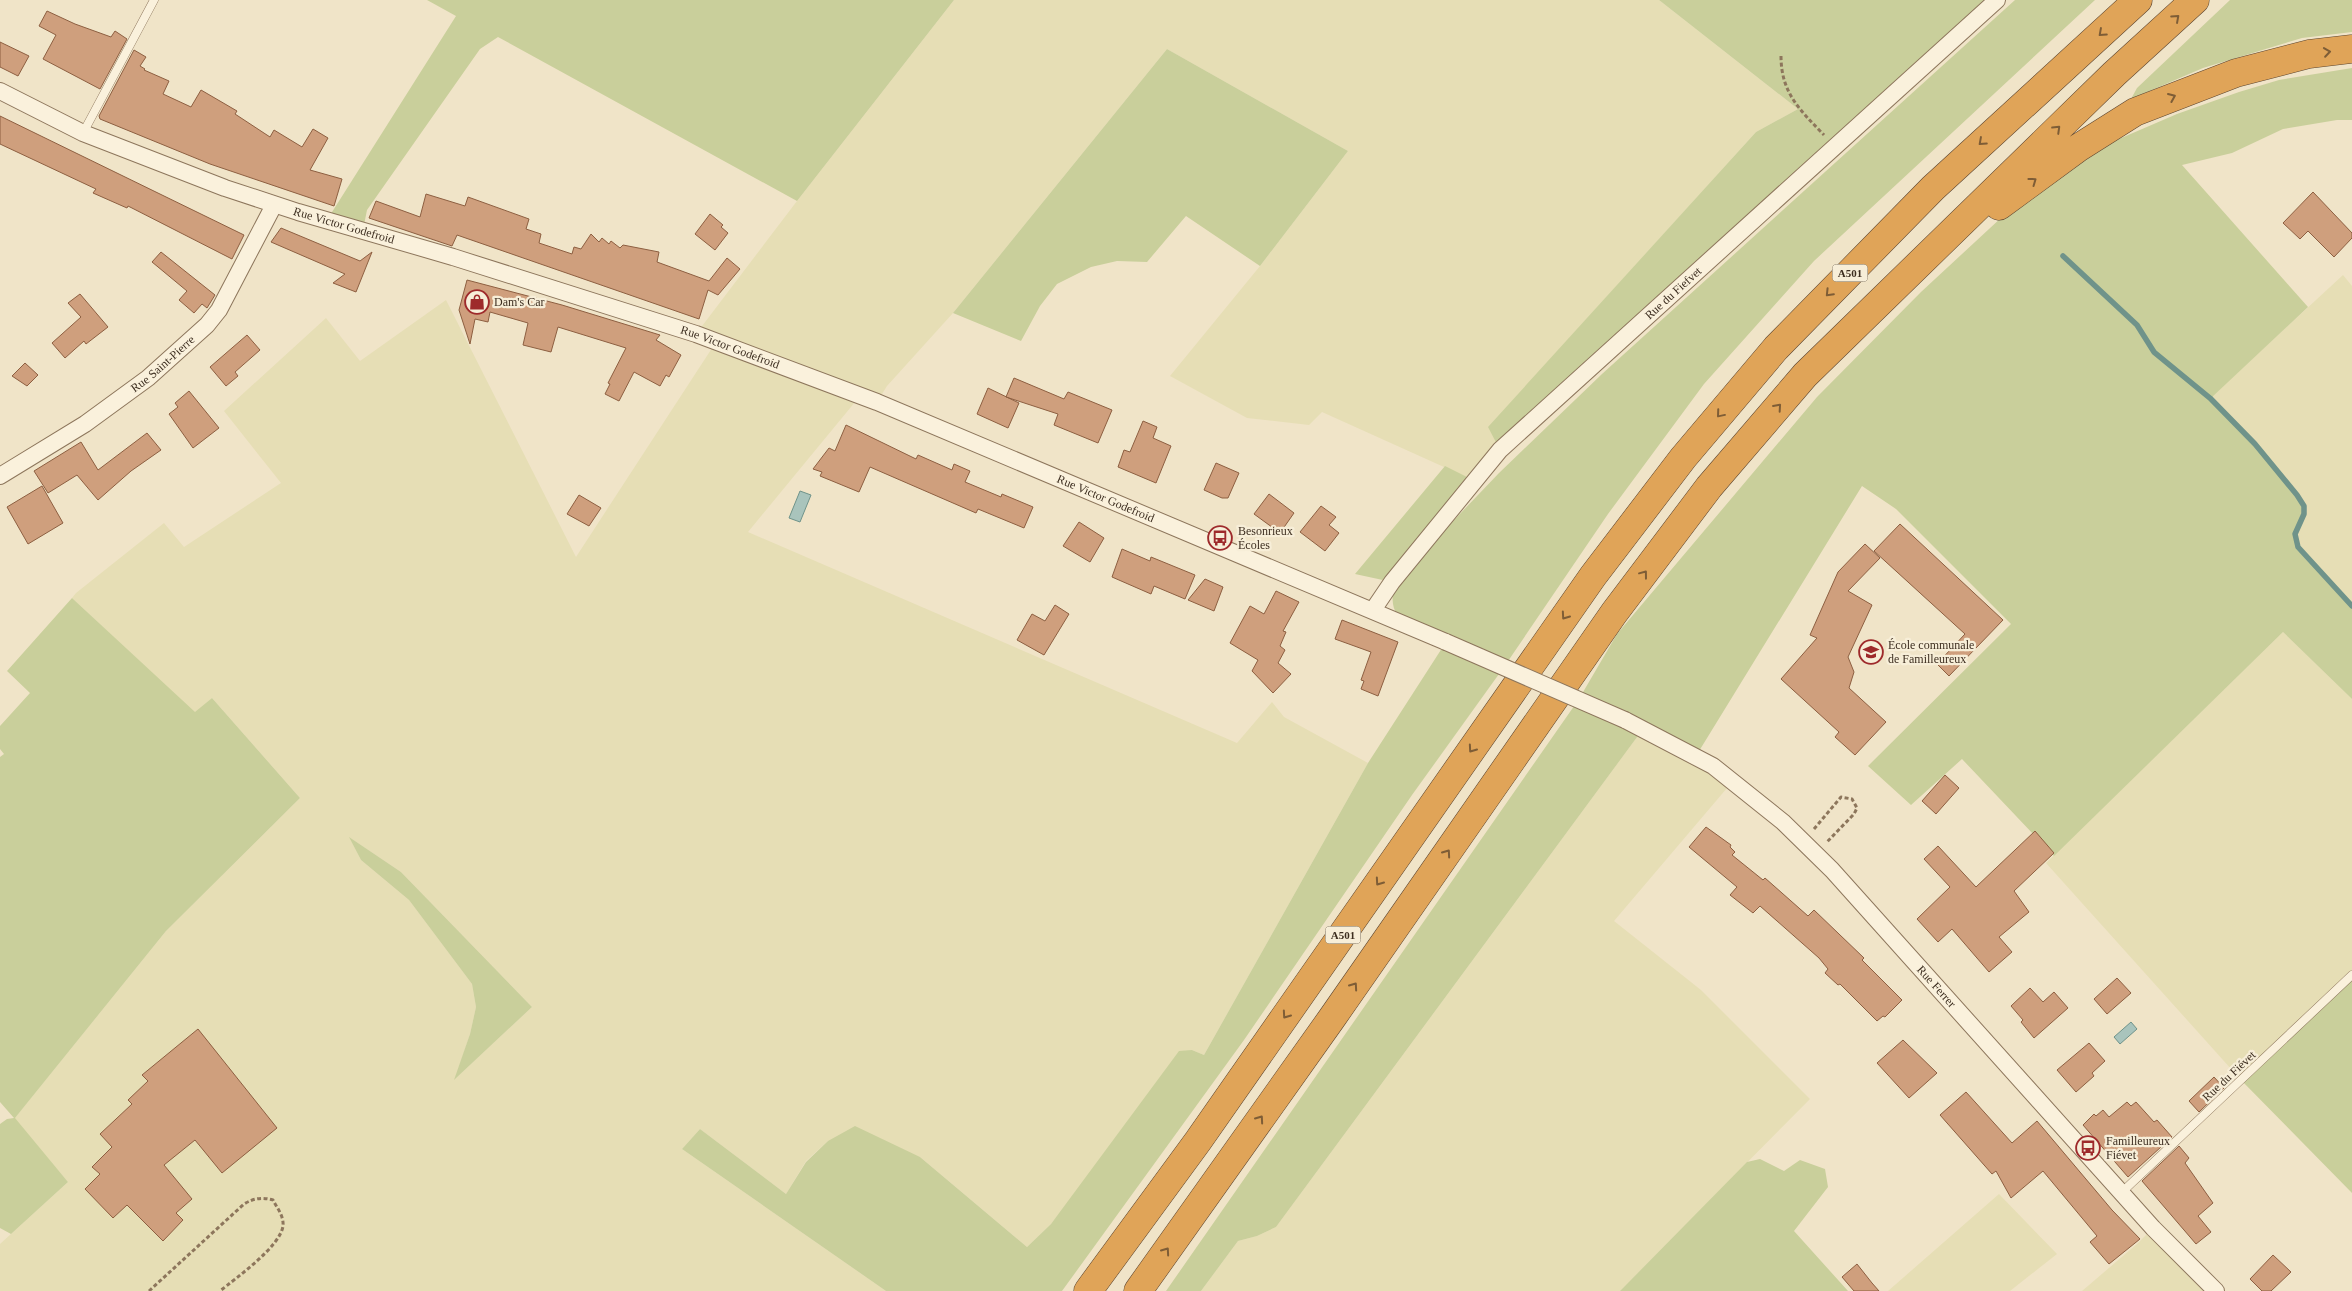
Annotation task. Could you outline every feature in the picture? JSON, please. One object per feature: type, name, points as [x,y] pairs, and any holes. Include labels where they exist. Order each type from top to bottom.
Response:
[{"type":"highway","name":"A501","points":[[1088,1291],[1198,1141],[1593,576],[1683,458],[1776,348],[1933,188],[2138,0]]},
{"type":"highway","points":[[1138,1291],[1326,1026],[1614,613],[1709,487],[1805,375],[2114,74],[2195,0]]},
{"type":"highway","points":[[1872,309],[2009,198],[2078,148],[2135,112],[2236,73],[2301,56],[2352,49]]},
{"type":"street","name":"Rue du Fiefvet","points":[[1373,610],[1392,582],[1500,450],[1997,0]]},
{"type":"street","name":"Rue Victor Godefroid","points":[[0,91],[83,133],[225,188],[274,205],[453,257],[716,341],[877,402],[1155,521],[1373,610],[1625,720]]},
{"type":"street","name":"Rue Saint-Pierre","points":[[0,476],[85,424],[148,378],[207,325],[219,310],[274,205]]},
{"type":"street","name":"Rue Ferrer","points":[[1625,720],[1713,766],[1783,822],[1823,860],[2122,1193],[2216,1291]]},
{"type":"lane","points":[[83,133],[154,0]]},
{"type":"lane","name":"Rue du Fiévet","points":[[2122,1193],[2352,975]]},
{"type":"path","points":[[1782,56],[1781,73],[1798,109],[1835,146]]},
{"type":"path","points":[[1801,839],[1812,832],[1841,797],[1852,799],[1857,808],[1854,814],[1835,832],[1824,846],[1823,860]]},
{"type":"path","points":[[149,1291],[244,1204],[259,1198],[273,1200],[281,1214],[283,1226],[277,1238],[260,1258],[220,1291]]},
{"type":"shaded area","points":[[954,0],[1659,0],[1798,109],[1756,132],[1489,427],[1500,450],[1475,481],[1322,412],[1309,425],[1247,418],[1170,376],[1260,266],[1348,151],[1167,49],[953,313],[887,386],[877,402],[860,396],[748,532],[1237,743],[1272,702],[1284,717],[1368,763],[1204,1055],[1192,1050],[1051,1224],[1027,1247],[920,1157],[828,1141],[806,1161],[786,1194],[700,1129],[682,1149],[886,1291],[0,1291],[0,1244],[68,1182],[14,1119],[166,931],[300,798],[212,698],[195,713],[72,598],[164,523],[184,547],[281,483],[224,411],[326,318],[360,361],[446,300],[576,557],[716,342],[696,334]],"holes":[[[350,838],[401,872],[532,1007],[455,1079],[470,1034],[476,1007],[472,984],[409,900],[361,860]]]},
{"type":"shaded area","points":[[2343,275],[2352,286],[2352,606],[2298,547],[2295,534],[2304,514],[2210,398]]},
{"type":"shaded area","points":[[2283,632],[2352,699],[2352,975],[2241,1080],[2046,863]]},
{"type":"shaded area","points":[[1643,729],[1733,781],[1614,921],[1701,990],[1810,1099],[1620,1291],[1201,1291],[1238,1241],[1257,1236],[1276,1227]]},
{"type":"shaded area","points":[[1999,1194],[2057,1254],[2010,1291],[1888,1291]]},
{"type":"shaded area","points":[[2153,1228],[2216,1291],[2082,1291],[2137,1244]]},
{"type":"green space","points":[[427,0],[954,0],[797,201],[498,37],[480,49],[367,210],[363,230],[327,220],[456,16]]},
{"type":"green space","points":[[1659,0],[1997,0],[1500,450],[1488,427],[1756,132],[1798,109]]},
{"type":"green space","points":[[2015,0],[2095,0],[1814,261],[1704,384],[1608,514],[1504,667],[1412,795],[1244,1040],[1062,1291],[886,1291],[682,1149],[700,1129],[786,1194],[806,1162],[828,1141],[855,1126],[920,1157],[1027,1247],[1051,1224],[1179,1051],[1192,1050],[1204,1055],[1368,763],[1446,642],[1406,624],[1400,618],[1395,612],[1393,604],[1393,584],[1499,473],[1602,374]]},
{"type":"green space","points":[[2230,0],[2352,0],[2352,32],[2302,38],[2203,68],[2131,99],[2137,88]]},
{"type":"green space","points":[[1167,49],[1348,151],[1260,266],[1186,216],[1147,262],[1117,261],[1091,267],[1057,284],[1040,306],[1021,341],[953,313]]},
{"type":"green space","points":[[2352,68],[2352,120],[2337,120],[2283,129],[2232,153],[2182,165],[2308,307],[2211,398],[2256,445],[2297,494],[2305,512],[2296,535],[2298,547],[2352,606],[2352,699],[2283,632],[2054,856],[1962,759],[1911,805],[1868,766],[2011,624],[1896,509],[1862,486],[1696,756],[1643,729],[1276,1227],[1257,1236],[1238,1241],[1201,1291],[1166,1291],[1579,699],[1617,634],[1817,397],[1921,292],[2016,204],[2105,145],[2177,114],[2239,92],[2279,80]]},
{"type":"green space","points":[[1445,466],[1475,481],[1392,582],[1355,574]]},
{"type":"green space","points":[[72,598],[195,712],[212,698],[300,798],[166,931],[15,1118],[68,1182],[11,1234],[0,1228],[0,1124],[7,1119],[14,1118],[0,1102],[0,757],[4,754],[0,749],[0,726],[30,693],[7,671]]},
{"type":"green space","points":[[349,837],[401,872],[532,1007],[454,1080],[470,1034],[476,1007],[472,984],[409,900],[361,860]]},
{"type":"green space","points":[[2352,975],[2352,1193],[2241,1080]]},
{"type":"green space","points":[[1760,1159],[1784,1171],[1800,1160],[1825,1169],[1828,1187],[1794,1231],[1848,1291],[1620,1291],[1747,1162]]},
{"type":"water","points":[[800,491],[811,495],[800,522],[789,518]]},
{"type":"water","points":[[2131,1022],[2137,1029],[2120,1044],[2114,1037]]},
{"type":"building","points":[[47,11],[75,24],[111,37],[115,31],[127,39],[100,89],[43,59],[56,35],[39,26]]},
{"type":"building","points":[[0,42],[29,56],[18,76],[0,67]]},
{"type":"building","points":[[134,50],[146,57],[140,66],[144,70],[169,81],[163,94],[191,107],[201,90],[237,111],[235,114],[270,137],[274,130],[302,147],[313,129],[328,138],[310,170],[342,179],[334,206],[210,164],[100,119],[99,116]]},
{"type":"building","points":[[0,116],[244,235],[232,259],[128,206],[127,208],[93,193],[96,189],[0,144]]},
{"type":"building","points":[[2313,192],[2352,233],[2352,238],[2334,257],[2308,231],[2300,239],[2283,223]]},
{"type":"building","points":[[426,194],[465,206],[468,197],[529,219],[526,229],[541,234],[539,243],[572,254],[574,247],[581,249],[591,234],[599,242],[602,238],[609,244],[611,241],[620,248],[623,245],[659,252],[657,262],[709,281],[727,258],[740,269],[718,295],[708,290],[699,319],[457,235],[452,246],[369,218],[376,201],[420,217]]},
{"type":"building","points":[[710,214],[723,225],[721,227],[728,233],[715,250],[695,234]]},
{"type":"building","points":[[281,228],[360,261],[372,252],[356,292],[333,283],[345,274],[271,242]]},
{"type":"building","points":[[161,252],[215,295],[207,308],[202,304],[194,313],[179,300],[187,291],[152,262]]},
{"type":"building","points":[[467,280],[562,305],[660,335],[656,340],[681,355],[669,377],[666,375],[660,386],[634,372],[619,401],[605,394],[610,384],[608,383],[626,348],[558,327],[551,352],[523,345],[528,323],[490,312],[488,322],[475,319],[470,344],[459,310]]},
{"type":"building","points":[[80,294],[108,327],[86,344],[84,341],[65,358],[52,343],[81,317],[68,303]]},
{"type":"building","points":[[247,335],[260,350],[235,372],[238,376],[226,386],[210,367]]},
{"type":"building","points":[[25,363],[38,375],[27,386],[12,376]]},
{"type":"building","points":[[1014,378],[1064,399],[1068,392],[1112,410],[1098,443],[1054,425],[1058,414],[1006,397]]},
{"type":"building","points":[[988,388],[1019,403],[1008,428],[977,414]]},
{"type":"building","points":[[189,391],[219,428],[193,448],[169,414],[178,407],[175,403]]},
{"type":"building","points":[[1143,421],[1157,427],[1153,438],[1171,446],[1156,483],[1118,467],[1124,450],[1130,452]]},
{"type":"building","points":[[846,425],[916,459],[918,455],[952,470],[954,464],[970,471],[965,482],[1001,497],[1002,494],[1033,507],[1024,528],[978,509],[976,513],[870,467],[859,492],[820,476],[822,472],[813,469],[829,448],[835,451]]},
{"type":"building","points":[[147,433],[161,450],[131,471],[98,500],[77,475],[48,493],[34,471],[81,442],[98,470]]},
{"type":"building","points":[[1216,463],[1239,473],[1228,498],[1222,498],[1204,490]]},
{"type":"building","points":[[42,486],[63,523],[28,544],[7,507]]},
{"type":"building","points":[[1269,494],[1294,513],[1280,533],[1254,514]]},
{"type":"building","points":[[579,495],[601,508],[589,526],[567,514]]},
{"type":"building","points":[[1321,506],[1336,517],[1329,525],[1339,533],[1325,551],[1300,532]]},
{"type":"building","points":[[1079,522],[1104,538],[1090,562],[1063,546]]},
{"type":"building","points":[[1900,524],[2003,620],[1949,676],[1937,664],[1965,634],[1874,551]]},
{"type":"building","points":[[1865,544],[1880,558],[1848,591],[1872,605],[1848,657],[1854,672],[1849,688],[1886,722],[1855,755],[1835,737],[1839,732],[1781,679],[1817,638],[1810,635],[1838,572]]},
{"type":"building","points":[[1122,549],[1150,561],[1151,557],[1195,575],[1185,599],[1154,586],[1151,594],[1112,577]]},
{"type":"building","points":[[1205,579],[1223,587],[1214,611],[1188,600]]},
{"type":"building","points":[[1276,591],[1299,602],[1283,631],[1286,632],[1280,646],[1285,650],[1278,663],[1291,674],[1273,693],[1252,671],[1258,660],[1230,643],[1250,606],[1264,614]]},
{"type":"building","points":[[1055,605],[1069,614],[1044,655],[1017,640],[1032,614],[1045,621]]},
{"type":"building","points":[[1342,620],[1398,642],[1378,696],[1361,689],[1364,681],[1361,680],[1371,652],[1335,639]]},
{"type":"building","points":[[1945,775],[1959,788],[1936,814],[1922,801]]},
{"type":"building","points":[[1706,827],[1731,845],[1730,847],[1735,852],[1732,855],[1763,880],[1765,878],[1808,916],[1814,910],[1864,958],[1862,960],[1902,1000],[1885,1017],[1883,1016],[1877,1021],[1840,984],[1838,985],[1825,973],[1828,969],[1819,958],[1760,906],[1753,913],[1730,895],[1737,887],[1689,847]]},
{"type":"building","points":[[2035,831],[2054,853],[2014,891],[2029,912],[1999,937],[2012,952],[1989,972],[1952,929],[1938,942],[1917,919],[1950,887],[1924,859],[1938,846],[1976,887]]},
{"type":"building","points":[[2117,978],[2131,993],[2107,1014],[2094,999]]},
{"type":"building","points":[[2030,988],[2043,1002],[2054,992],[2068,1008],[2034,1038],[2021,1022],[2023,1020],[2011,1006]]},
{"type":"building","points":[[198,1029],[277,1128],[222,1173],[195,1140],[164,1165],[192,1199],[176,1213],[183,1220],[163,1241],[127,1205],[113,1218],[85,1189],[100,1174],[92,1167],[112,1147],[100,1134],[132,1104],[128,1100],[148,1081],[142,1075]]},
{"type":"building","points":[[1903,1040],[1937,1073],[1909,1098],[1877,1063]]},
{"type":"building","points":[[2089,1043],[2105,1061],[2092,1073],[2094,1076],[2076,1092],[2057,1070]]},
{"type":"building","points":[[2214,1077],[2224,1088],[2199,1112],[2189,1101]]},
{"type":"building","points":[[1966,1092],[2012,1143],[2037,1121],[2112,1210],[2140,1239],[2109,1264],[2090,1242],[2097,1236],[2043,1171],[2011,1198],[1996,1171],[1992,1174],[1940,1115]]},
{"type":"building","points":[[2127,1102],[2131,1106],[2136,1102],[2154,1122],[2157,1120],[2172,1137],[2128,1177],[2083,1125],[2094,1114],[2096,1116],[2103,1110],[2109,1117]]},
{"type":"building","points":[[2179,1146],[2189,1158],[2185,1163],[2213,1203],[2198,1216],[2211,1232],[2196,1244],[2142,1181]]},
{"type":"building","points":[[2273,1255],[2291,1272],[2271,1291],[2262,1291],[2250,1279]]},
{"type":"building","points":[[1857,1264],[1879,1291],[1854,1291],[1842,1277]]},
{"type":"waterway","points":[[2063,256],[2137,325],[2154,352],[2210,398],[2255,444],[2304,506],[2304,514],[2295,534],[2298,547],[2352,606]]},
{"type":"place","name":"Dam's Car","points":[[477,302]]},
{"type":"place","name":"Besonrieux Écoles","points":[[1220,538]]},
{"type":"place","name":"École communale de Familleureux","points":[[1871,652]]},
{"type":"place","name":"Familleureux Fiévet","points":[[2088,1148]]}]
